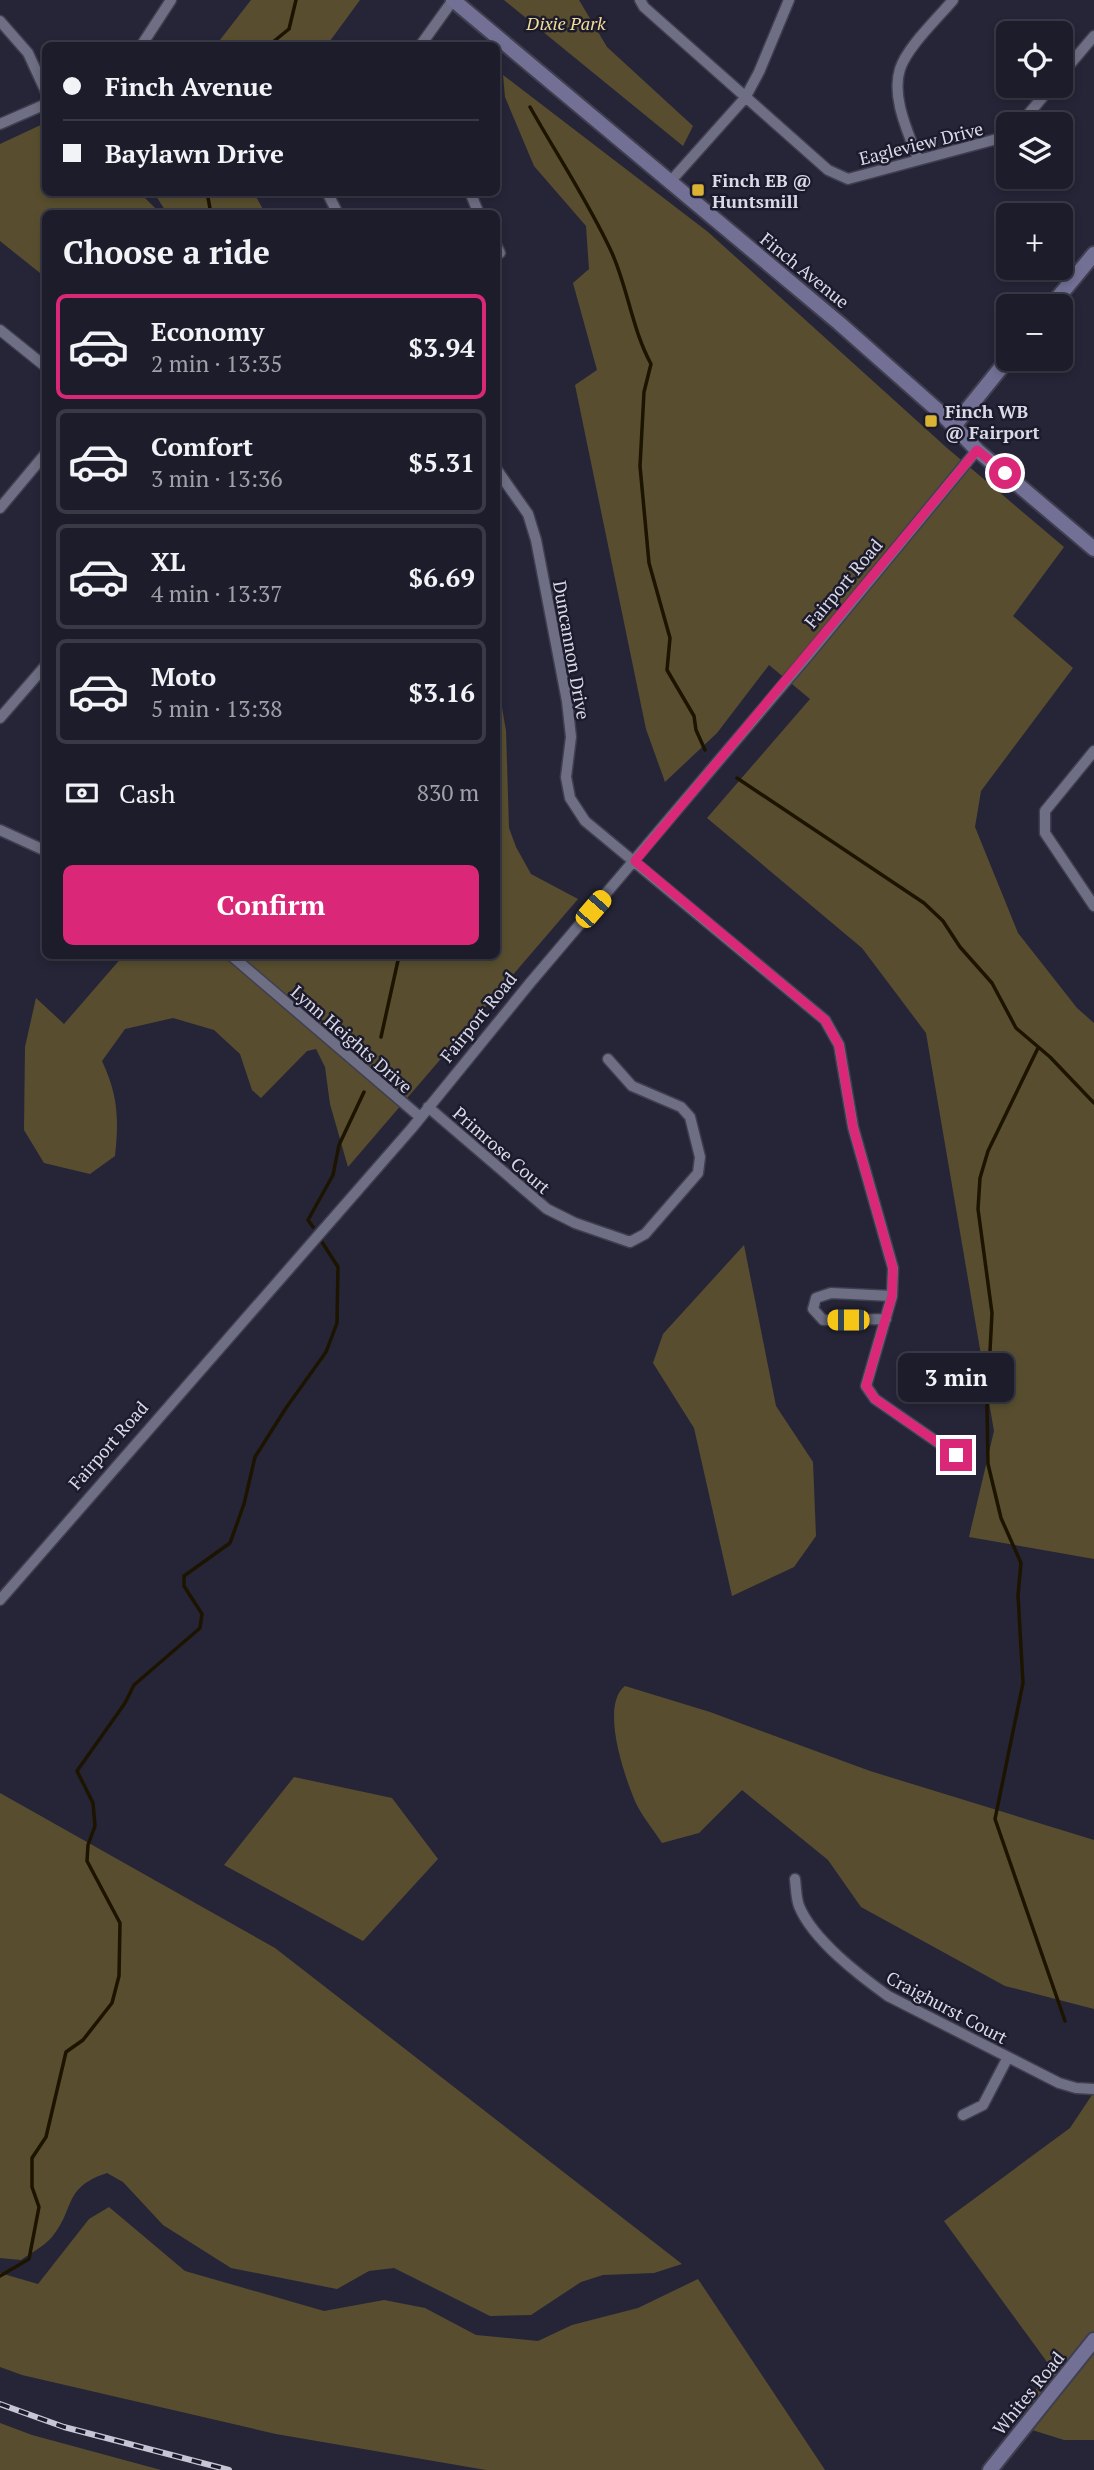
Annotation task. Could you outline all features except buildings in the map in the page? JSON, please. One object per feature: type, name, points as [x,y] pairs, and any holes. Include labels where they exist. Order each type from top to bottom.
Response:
[{"type":"main road","name":"Finch Avenue","points":[[453,0],[839,323],[977,450],[1094,549]]},
{"type":"main road","points":[[1064,294],[1089,270],[1094,254]]},
{"type":"main road","points":[[954,426],[998,371]]},
{"type":"main road","name":"Whites Road","points":[[990,2470],[1094,2340]]},
{"type":"street","points":[[144,42],[171,0]]},
{"type":"street","points":[[423,42],[453,0]]},
{"type":"street","name":"Eagleview Drive","points":[[640,0],[643,7],[828,170],[848,178],[996,140]]},
{"type":"street","points":[[669,183],[745,97],[759,72],[789,0]]},
{"type":"street","points":[[918,159],[898,97],[900,69],[953,0]]},
{"type":"street","points":[[0,21],[28,53],[42,83]]},
{"type":"street","points":[[1073,61],[1094,36]]},
{"type":"street","points":[[1030,112],[1042,98]]},
{"type":"street","points":[[0,124],[42,106]]},
{"type":"street","points":[[0,330],[42,364]]},
{"type":"street","name":"Fairport Road","points":[[0,1600],[419,1118],[977,450]]},
{"type":"street","points":[[0,507],[42,458]]},
{"type":"street","name":"Duncannon Drive","points":[[500,474],[528,514],[536,540],[567,701],[571,737],[566,777],[570,798],[585,821],[825,1020],[839,1045],[853,1127],[893,1268],[892,1296],[866,1386],[875,1399],[956,1455]]},
{"type":"street","points":[[0,718],[42,670]]},
{"type":"street","points":[[1094,751],[1045,811],[1044,822],[1045,833],[1094,906]]},
{"type":"street","points":[[0,830],[42,849]]},
{"type":"street","name":"Lynn Heights Drive","points":[[235,959],[419,1118]]},
{"type":"street","name":"Primrose Court","points":[[428,1107],[547,1209],[575,1223],[630,1242],[645,1234],[698,1172],[700,1157],[690,1117],[681,1107],[632,1086],[608,1059]]},
{"type":"street","points":[[886,1319],[823,1320],[813,1309],[816,1298],[831,1293],[892,1296]]},
{"type":"street","name":"Craighurst Court","points":[[795,1879],[799,1906],[817,1932],[839,1958],[888,1996],[1067,2086],[1094,2089]]},
{"type":"street","points":[[963,2115],[983,2105],[1009,2057]]},
{"type":"green space","points":[[251,0],[360,0],[329,42],[218,42]]},
{"type":"green space","name":"Dixie Park","points":[[504,0],[579,0],[607,47],[693,126],[683,146]]},
{"type":"green space","points":[[503,75],[708,232],[947,448],[1064,547],[1013,616],[1073,668],[981,791],[975,827],[1018,933],[1077,1008],[1094,1023],[1094,1559],[969,1537],[994,1431],[926,1033],[862,948],[707,818],[810,699],[769,665],[717,733],[665,782],[646,729],[575,385],[597,370],[573,283],[589,269],[586,226],[534,166],[505,97]]},
{"type":"green space","points":[[42,124],[42,196],[143,196],[157,210],[42,210],[42,275],[0,241],[0,144]]},
{"type":"green space","points":[[156,196],[256,196],[263,210],[165,210]]},
{"type":"green space","points":[[500,696],[506,731],[509,828],[516,847],[531,874],[578,899],[348,1167],[330,1104],[325,1067],[316,1049],[307,1051],[261,1098],[252,1090],[240,1054],[214,1030],[173,1018],[125,1029],[102,1061],[116,1107],[115,1156],[90,1174],[44,1163],[24,1130],[25,1047],[36,998],[64,1024],[120,959],[500,959]]},
{"type":"green space","points":[[744,1245],[776,1406],[813,1462],[816,1536],[794,1567],[732,1596],[694,1428],[653,1363],[663,1334]]},
{"type":"green space","points":[[625,1686],[710,1712],[870,1771],[1094,1840],[1094,2009],[1005,1986],[861,1907],[828,1860],[742,1790],[699,1833],[662,1843],[638,1806],[620,1758],[614,1708],[618,1695]]},
{"type":"green space","points":[[294,1777],[392,1798],[438,1859],[363,1941],[224,1865]]},
{"type":"green space","points":[[0,1793],[275,1948],[682,2264],[654,2273],[603,2275],[581,2282],[531,2315],[490,2316],[394,2268],[369,2271],[337,2289],[231,2268],[163,2225],[123,2182],[107,2173],[83,2185],[76,2192],[59,2227],[45,2243],[21,2260],[0,2258]]},
{"type":"green space","points":[[1094,2092],[1094,2440],[1064,2440],[1029,2429],[1025,2408],[1050,2366],[944,2221],[1070,2128]]},
{"type":"green space","points":[[109,2207],[185,2271],[324,2311],[384,2300],[425,2308],[476,2335],[538,2341],[572,2325],[638,2308],[698,2279],[825,2470],[486,2470],[276,2434],[22,2375],[0,2367],[0,2273],[38,2284],[89,2219]]},
{"type":"green space","points":[[0,2423],[32,2435],[161,2470],[0,2470]]},
{"type":"waterway","points":[[273,42],[289,29],[296,0]]},
{"type":"waterway","points":[[530,107],[583,197],[612,253],[639,337],[651,364],[644,392],[640,466],[649,563],[670,638],[667,670],[694,716],[696,730],[705,750]]},
{"type":"waterway","points":[[208,196],[210,210]]},
{"type":"waterway","points":[[737,778],[924,903],[943,921],[960,947],[992,983],[1016,1028],[1050,1057],[1094,1103]]},
{"type":"waterway","points":[[381,1037],[398,959]]},
{"type":"waterway","points":[[1038,1048],[988,1151],[980,1178],[978,1209],[992,1313],[987,1408],[988,1464],[1001,1518],[1021,1563],[1018,1595],[1023,1683],[995,1819],[1065,2021]]},
{"type":"waterway","points":[[313,1227],[308,1220],[333,1175],[339,1145],[364,1092]]},
{"type":"waterway","points":[[0,2276],[29,2259],[39,2207],[32,2187],[32,2158],[46,2137],[66,2052],[83,2040],[112,2003],[119,1976],[120,1923],[87,1861],[88,1845],[95,1826],[93,1803],[77,1771],[125,1703],[134,1685],[200,1628],[202,1614],[184,1586],[184,1576],[230,1543],[244,1504],[255,1457],[326,1352],[337,1323],[338,1267],[322,1242]]},
{"type":"railway","points":[[0,2404],[64,2427],[229,2470]]},
{"type":"place","name":"Finch EB @ Huntsmill","points":[[698,190]]},
{"type":"place","name":"Finch WB @ Fairport","points":[[931,421]]},
{"type":"route","points":[[956,1455],[875,1399],[866,1386],[892,1296],[893,1268],[853,1127],[839,1045],[825,1020],[635,861],[977,450],[1005,473]]}]
